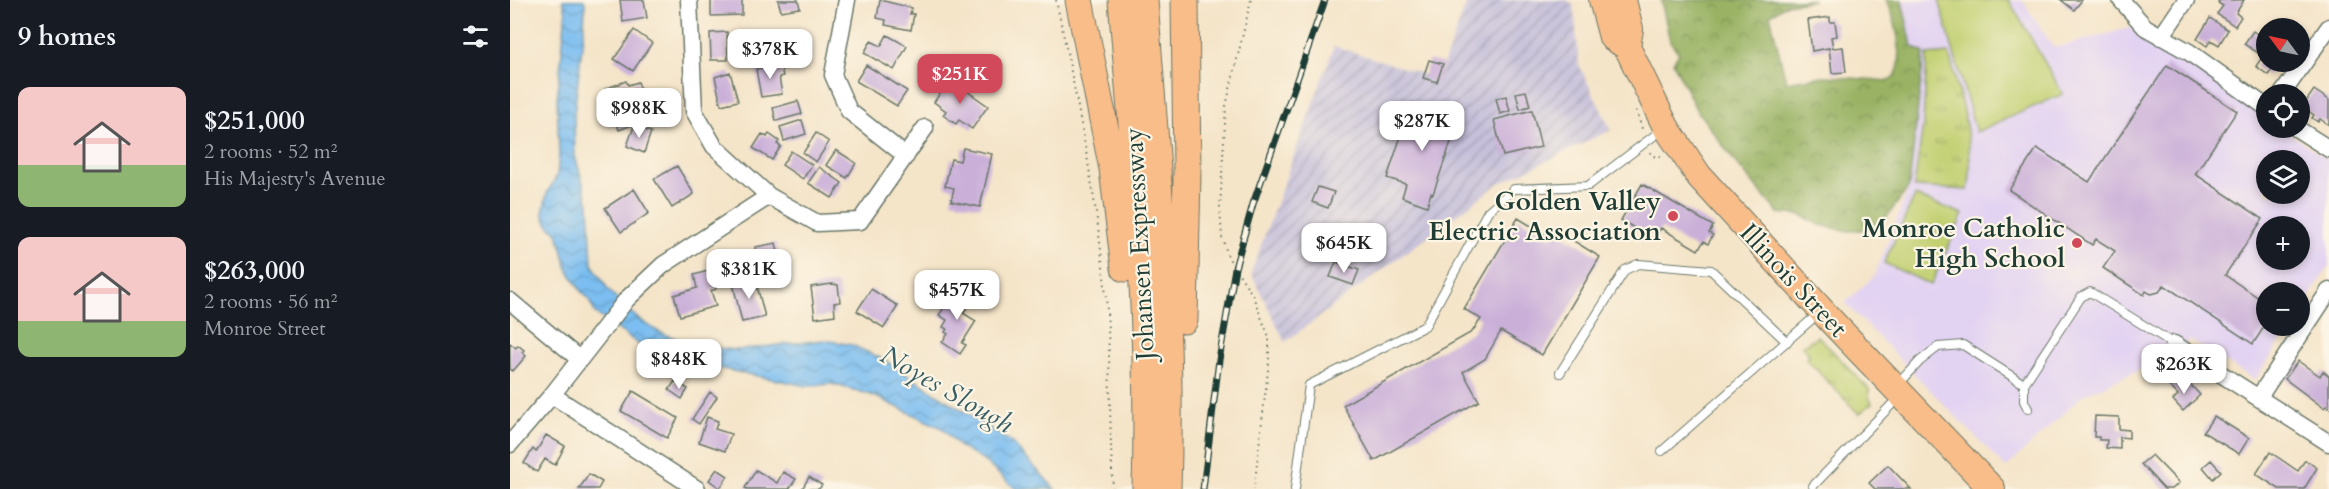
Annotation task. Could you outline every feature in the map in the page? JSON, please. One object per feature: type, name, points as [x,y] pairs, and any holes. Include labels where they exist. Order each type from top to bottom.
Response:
[{"type":"highway","points":[[1079,0],[1113,169],[1129,296],[1148,407]]},
{"type":"highway","name":"Johansen Expressway","points":[[1122,0],[1144,302],[1148,407],[1146,489]]},
{"type":"highway","name":"Johansen Expressway","points":[[1144,0],[1164,246],[1170,413],[1169,489]]},
{"type":"highway","points":[[1169,489],[1182,383],[1187,172],[1185,0]]},
{"type":"main road","name":"Illinois Street","points":[[1602,0],[1612,37],[1627,47],[1666,127],[1699,176],[1992,489]]},
{"type":"main road","name":"Illinois Street","points":[[1623,0],[1630,29],[1627,47]]},
{"type":"street","points":[[689,0],[694,111],[714,146],[769,196],[817,223],[860,221],[925,128]]},
{"type":"street","points":[[847,0],[833,75],[849,111],[906,156]]},
{"type":"street","points":[[2121,0],[2145,27],[2189,52],[2256,100]]},
{"type":"street","points":[[2161,37],[2186,0]]},
{"type":"street","points":[[2289,84],[2329,27]]},
{"type":"street","points":[[2310,137],[2329,149]]},
{"type":"street","points":[[510,444],[552,395],[627,299],[663,265],[769,196]]},
{"type":"street","points":[[2259,397],[2329,291]]},
{"type":"street","points":[[510,302],[579,359]]},
{"type":"street","points":[[2174,344],[2329,443]]},
{"type":"street","points":[[552,395],[697,489]]},
{"type":"lane","points":[[1295,489],[1309,385],[1425,326],[1488,211],[1514,189],[1588,186],[1666,127]]},
{"type":"lane","points":[[1560,373],[1625,270],[1638,264],[1712,270],[1787,342]]},
{"type":"lane","points":[[2028,409],[2024,401],[2024,384],[2081,297],[2090,292],[2174,344]]},
{"type":"lane","points":[[1662,451],[1822,310]]},
{"type":"lane","points":[[1813,486],[1898,391],[1920,361],[1938,347],[1963,345],[2024,384]]},
{"type":"path","points":[[1056,0],[1073,79],[1100,246],[1110,381],[1113,489]]},
{"type":"path","points":[[1251,0],[1226,106],[1220,208],[1222,237],[1228,257],[1252,294],[1269,338],[1269,362],[1254,489]]},
{"type":"shaded area","points":[[1468,0],[1567,0],[1574,6],[1579,65],[1611,130],[1498,184],[1285,342],[1251,273],[1334,46],[1438,79]]},
{"type":"shaded area","name":"Monroe Catholic High School","points":[[1902,0],[2022,0],[2054,48],[2133,27],[2148,43],[2161,51],[2179,57],[2256,111],[2256,138],[2296,138],[2329,160],[2329,266],[2310,296],[2310,282],[2256,282],[2256,336],[2284,336],[2255,380],[2190,340],[2171,356],[2083,395],[2006,468],[1845,303],[1875,275],[1909,187],[1924,53],[1912,46]]},
{"type":"green space","points":[[1661,0],[1814,0],[1787,4],[1770,15],[1786,82],[1825,76],[1889,81],[1896,75],[1900,58],[1893,16],[1886,0],[1902,0],[1912,46],[1924,53],[1909,187],[1886,218],[1869,229],[1849,231],[1820,225],[1801,215],[1778,213],[1735,162],[1696,109],[1673,62],[1679,53],[1670,41]]},
{"type":"green space","points":[[1939,0],[2009,0],[2063,94],[1976,132]]},
{"type":"green space","points":[[1949,53],[1962,103],[1968,140],[1970,175],[1968,190],[1914,187],[1923,125],[1927,55]]},
{"type":"green space","points":[[1915,196],[1963,214],[1931,285],[1884,263]]},
{"type":"green space","points":[[1818,336],[1869,389],[1872,403],[1859,414],[1806,359],[1810,355],[1802,346]]},
{"type":"water","points":[[563,0],[584,0],[585,3],[574,115],[575,156],[589,204],[592,264],[609,291],[637,318],[657,331],[694,346],[737,350],[824,340],[852,345],[884,360],[1010,441],[1055,489],[1016,489],[984,461],[960,447],[942,428],[872,395],[832,384],[807,386],[688,362],[643,347],[595,313],[589,299],[568,270],[558,234],[547,223],[543,214],[547,193],[557,176],[559,155],[557,100],[566,12]]},
{"type":"building","points":[[620,0],[644,0],[647,18],[623,22]]},
{"type":"building","points":[[711,0],[742,0],[742,15],[711,16]]},
{"type":"building","points":[[778,0],[798,0],[800,8],[781,11]]},
{"type":"building","points":[[880,0],[912,8],[910,14],[914,14],[911,30],[885,25],[886,20],[877,18]]},
{"type":"building","points":[[2061,0],[2082,0],[2074,10]]},
{"type":"building","points":[[2220,0],[2244,0],[2236,13],[2241,17],[2235,26],[2217,14],[2223,6],[2218,3]]},
{"type":"building","points":[[1830,17],[1830,22],[1835,22],[1837,36],[1831,37],[1833,48],[1843,47],[1846,72],[1832,73],[1829,48],[1812,51],[1808,20]]},
{"type":"building","points":[[2210,18],[2228,30],[2219,45],[2211,40],[2207,46],[2197,39]]},
{"type":"building","points":[[634,30],[652,43],[633,71],[614,59]]},
{"type":"building","points":[[2253,31],[2256,33],[2256,52],[2244,44]]},
{"type":"building","points":[[727,32],[728,60],[711,60],[710,33]]},
{"type":"building","points":[[887,35],[907,46],[894,70],[864,53],[871,41],[881,46]]},
{"type":"building","points":[[1429,60],[1443,64],[1437,82],[1423,78]]},
{"type":"building","points":[[780,64],[783,76],[779,77],[782,94],[761,97],[756,69]]},
{"type":"building","points":[[866,65],[907,91],[897,106],[856,81]]},
{"type":"building","points":[[2167,65],[2237,111],[2195,174],[2258,216],[2256,216],[2256,229],[2225,275],[2256,296],[2256,336],[2258,336],[2253,344],[2164,285],[2159,292],[2151,294],[2146,291],[2144,295],[2103,268],[2115,251],[2096,239],[2092,245],[2009,190],[2037,148],[2089,182]]},
{"type":"building","points":[[730,72],[738,101],[721,105],[715,77]]},
{"type":"building","points":[[950,79],[988,106],[972,129],[959,120],[956,124],[943,115],[946,111],[934,102]]},
{"type":"building","points":[[626,81],[628,85],[638,82],[648,109],[637,112],[640,122],[619,130],[605,89]]},
{"type":"building","points":[[2314,90],[2329,100],[2329,125],[2320,119],[2318,122],[2312,118],[2314,115],[2310,112],[2310,96]]},
{"type":"building","points":[[1526,91],[1530,106],[1520,109],[1516,93]]},
{"type":"building","points":[[1506,96],[1510,111],[1500,114],[1496,98]]},
{"type":"building","points":[[798,101],[802,114],[776,121],[773,108]]},
{"type":"building","points":[[1412,103],[1459,119],[1427,206],[1402,197],[1406,184],[1387,178]]},
{"type":"building","points":[[1532,110],[1541,147],[1503,156],[1494,120]]},
{"type":"building","points":[[802,120],[806,134],[784,141],[780,127]]},
{"type":"building","points":[[634,126],[651,132],[644,153],[627,146]]},
{"type":"building","points":[[816,133],[829,142],[816,162],[803,153]]},
{"type":"building","points":[[762,134],[767,137],[769,134],[779,141],[777,144],[781,146],[772,160],[753,148]]},
{"type":"building","points":[[963,148],[992,154],[980,207],[951,201],[954,188],[945,186],[951,159],[960,161]]},
{"type":"building","points":[[836,150],[856,163],[847,178],[826,165]]},
{"type":"building","points":[[791,151],[812,165],[803,179],[782,165]]},
{"type":"building","points":[[677,166],[694,194],[672,208],[654,179]]},
{"type":"building","points":[[819,167],[842,183],[832,198],[808,183]]},
{"type":"building","points":[[1642,184],[1713,226],[1709,233],[1713,235],[1708,244],[1704,241],[1698,250],[1661,228],[1657,234],[1650,230],[1647,236],[1621,220]]},
{"type":"building","points":[[1318,187],[1334,192],[1328,208],[1312,202]]},
{"type":"building","points":[[634,189],[649,213],[621,232],[605,208]]},
{"type":"building","points":[[1518,218],[1551,238],[1556,230],[1600,257],[1542,355],[1501,331],[1485,359],[1463,372],[1479,401],[1374,461],[1343,405],[1472,332],[1481,319],[1464,309]]},
{"type":"building","points":[[776,243],[784,281],[763,286],[755,247]]},
{"type":"building","points":[[1336,262],[1359,270],[1353,285],[1330,277]]},
{"type":"building","points":[[711,270],[716,289],[711,291],[716,306],[680,316],[674,295],[697,288],[694,275]]},
{"type":"building","points":[[755,278],[765,317],[742,322],[733,284]]},
{"type":"building","points":[[838,285],[840,302],[834,303],[835,315],[815,318],[811,287]]},
{"type":"building","points":[[871,289],[898,306],[884,328],[857,311]]},
{"type":"building","points":[[956,290],[972,300],[963,313],[976,321],[962,343],[966,345],[960,354],[942,342],[948,334],[945,332],[947,329],[943,327],[947,320],[939,315]]},
{"type":"building","points":[[510,343],[516,348],[518,345],[524,350],[522,352],[526,356],[513,371],[510,369]]},
{"type":"building","points":[[2298,361],[2320,376],[2323,371],[2329,376],[2329,408],[2326,406],[2324,408],[2285,379]]},
{"type":"building","points":[[2176,379],[2185,388],[2190,384],[2200,395],[2183,411],[2173,400],[2178,395],[2169,386]]},
{"type":"building","points":[[675,381],[688,389],[682,399],[669,390]]},
{"type":"building","points":[[633,391],[678,418],[667,438],[621,411]]},
{"type":"building","points":[[710,392],[717,397],[699,424],[692,419]]},
{"type":"building","points":[[2095,416],[2119,417],[2119,429],[2129,430],[2129,438],[2120,437],[2120,449],[2106,448],[2107,440],[2094,437]]},
{"type":"building","points":[[2214,416],[2249,438],[2239,454],[2203,432]]},
{"type":"building","points":[[707,417],[718,421],[715,429],[731,434],[725,451],[699,442]]},
{"type":"building","points":[[546,435],[565,446],[555,465],[545,459],[537,472],[524,463],[533,449],[536,452]]},
{"type":"building","points":[[2270,452],[2298,471],[2305,460],[2317,468],[2304,489],[2279,489],[2256,474]]},
{"type":"building","points":[[2152,455],[2179,483],[2172,489],[2164,489],[2141,464]]},
{"type":"building","points":[[2211,460],[2221,471],[2213,479],[2203,467]]},
{"type":"building","points":[[1888,465],[1911,489],[1875,489],[1869,483]]},
{"type":"building","points":[[717,469],[728,476],[720,488],[709,480]]},
{"type":"building","points":[[756,470],[777,483],[783,472],[796,479],[789,489],[745,488]]},
{"type":"building","points":[[589,474],[602,482],[598,489],[579,489]]},
{"type":"building","points":[[809,477],[822,485],[819,489],[802,489]]},
{"type":"railway","points":[[1203,489],[1219,360],[1235,268],[1253,204],[1325,0]]},
{"type":"place","name":"Golden Valley Electric Association","points":[[1673,216]]},
{"type":"place","name":"Monroe Catholic High School","points":[[2077,243]]},
{"type":"water label","name":"Noyes Slough","points":[[947,389]]}]
